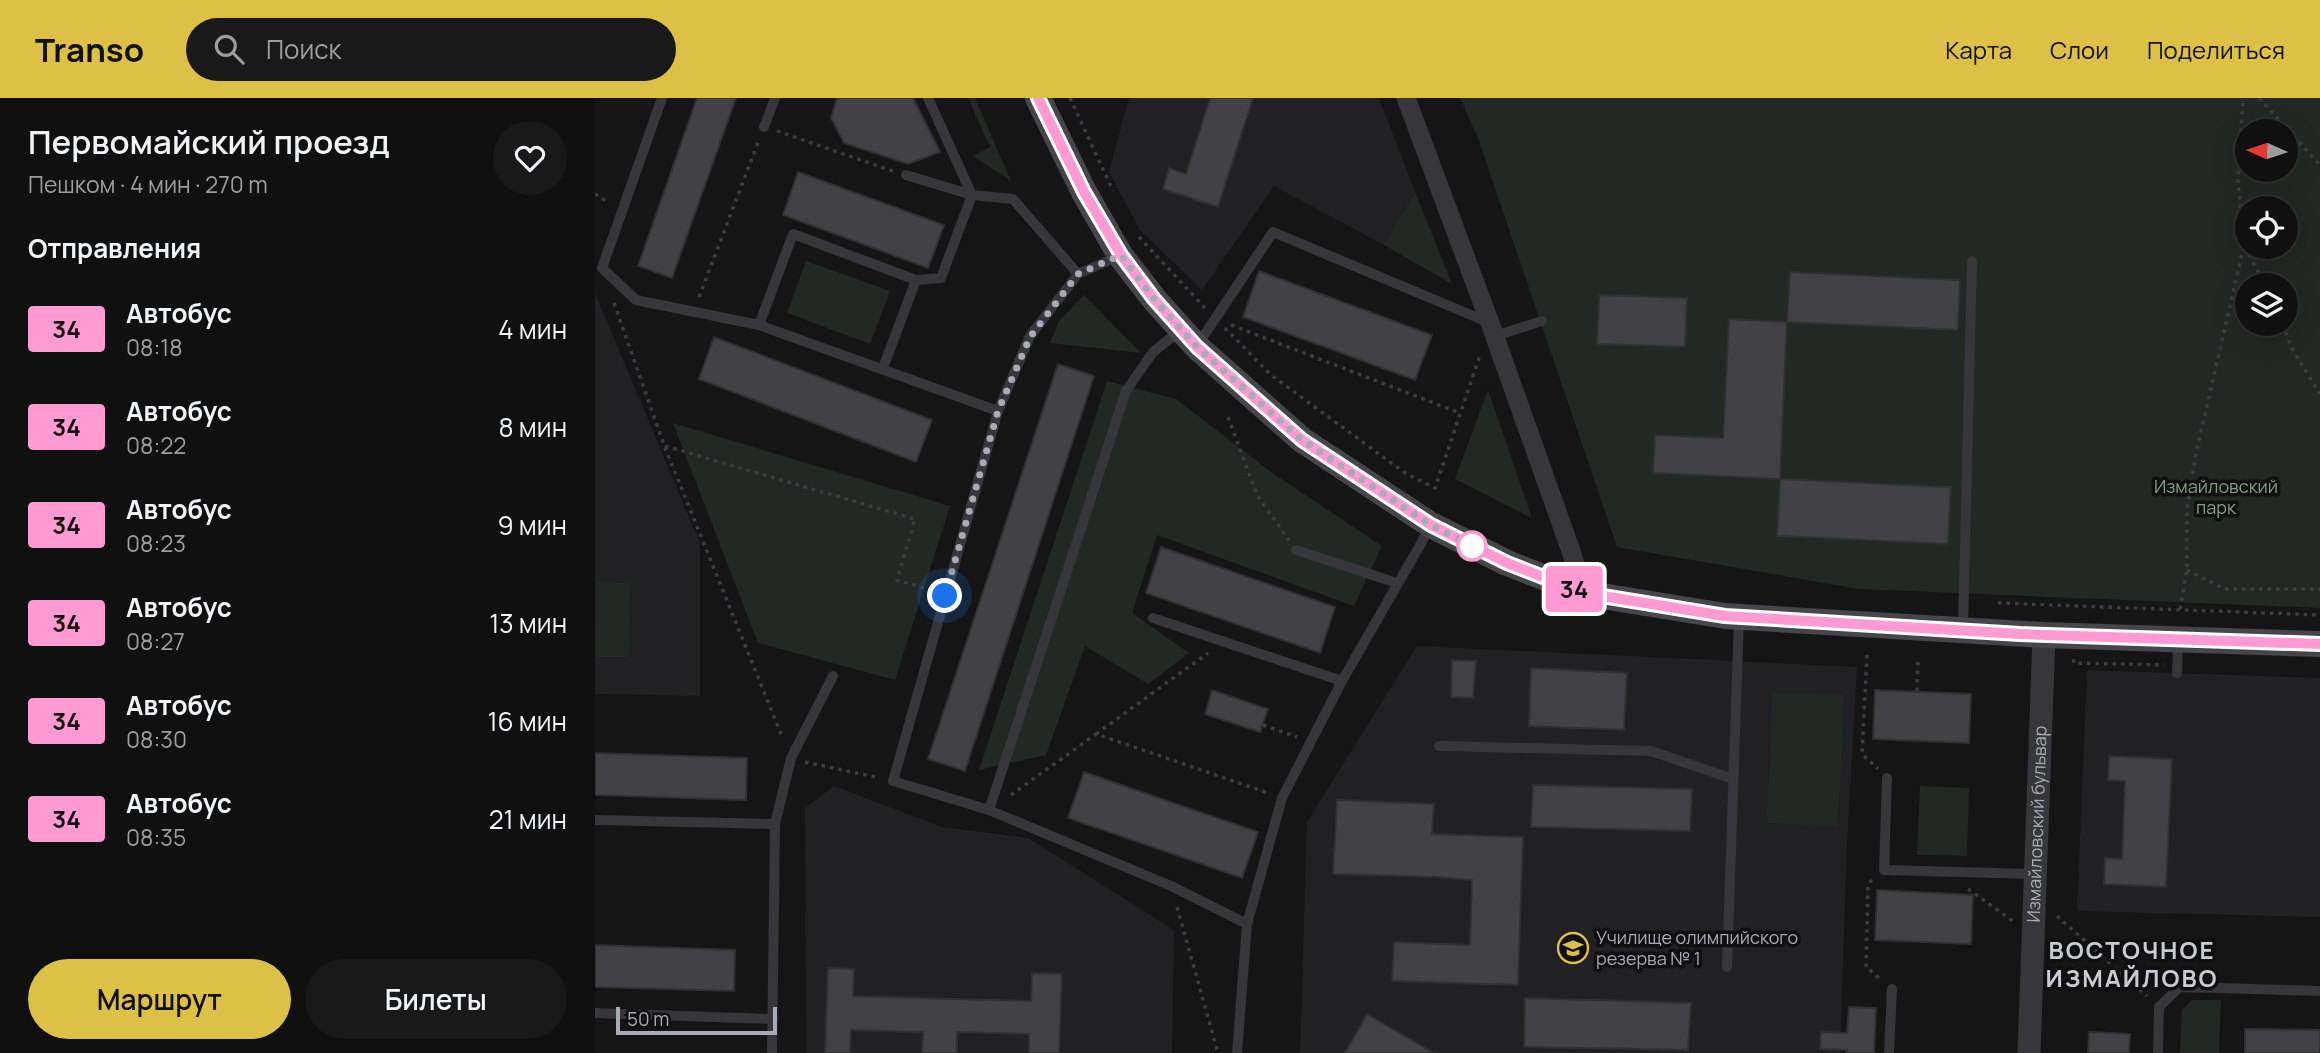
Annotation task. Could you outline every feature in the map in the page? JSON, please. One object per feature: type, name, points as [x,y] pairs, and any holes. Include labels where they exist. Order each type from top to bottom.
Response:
[{"type":"main road","points":[[1038,98],[1084,192],[1121,255],[1154,299],[1189,338],[1302,440],[1431,525],[1507,563],[1584,593],[1739,617],[2044,635],[2320,644]]},
{"type":"street","points":[[1406,98],[1493,330],[1584,593]]},
{"type":"street","name":"Измайловский бульвар","points":[[2029,1053],[2044,635]]},
{"type":"lane","points":[[662,98],[602,268],[636,300],[759,325],[998,411]]},
{"type":"lane","points":[[764,127],[775,98]]},
{"type":"lane","points":[[759,325],[793,234],[916,279],[941,278],[972,195],[929,98]]},
{"type":"lane","points":[[907,175],[972,195],[1013,199],[1078,274]]},
{"type":"lane","points":[[989,810],[1126,391],[1153,352],[1189,338],[1216,319],[1273,232],[1493,330],[1542,321]]},
{"type":"lane","points":[[1121,255],[1078,274],[1030,337],[998,411],[893,781],[989,810],[1171,886],[1247,924]]},
{"type":"lane","points":[[1963,631],[1972,261]]},
{"type":"lane","points":[[883,368],[916,279]]},
{"type":"lane","points":[[1237,1053],[1247,924],[1282,798],[1342,681],[1431,525]]},
{"type":"lane","points":[[1296,550],[1397,583]]},
{"type":"lane","points":[[1727,967],[1739,617]]},
{"type":"lane","points":[[1153,618],[1342,681]]},
{"type":"lane","points":[[2177,669],[2178,639]]},
{"type":"lane","points":[[772,1053],[775,824],[791,758],[833,676]]},
{"type":"lane","points":[[1439,747],[1651,751],[1733,779]]},
{"type":"lane","points":[[1887,778],[1884,870],[2035,874]]},
{"type":"lane","points":[[595,820],[775,824]]},
{"type":"lane","points":[[2158,1053],[2159,1007],[2180,987],[2320,991]]},
{"type":"lane","points":[[1889,1053],[1892,989]]},
{"type":"lane","points":[[595,1013],[773,1019]]},
{"type":"path","points":[[2239,196],[2243,98]]},
{"type":"path","points":[[2259,98],[2320,164]]},
{"type":"path","points":[[693,312],[764,127],[907,175]]},
{"type":"path","points":[[2180,609],[2186,570],[2187,508],[2196,453],[2223,325],[2240,259]]},
{"type":"path","points":[[602,268],[664,445],[791,758],[893,781]]},
{"type":"path","points":[[1216,319],[1460,414]]},
{"type":"path","points":[[1435,488],[1493,330]]},
{"type":"path","points":[[2287,336],[2320,394]]},
{"type":"path","points":[[1227,417],[1257,495],[1296,550]]},
{"type":"path","points":[[664,445],[915,519],[897,580],[924,588]]},
{"type":"path","points":[[2186,570],[2225,589],[2320,589]]},
{"type":"path","points":[[1998,603],[2320,615]]},
{"type":"path","points":[[989,810],[1224,642]]},
{"type":"path","points":[[1867,655],[1862,754],[1887,778]]},
{"type":"path","points":[[1917,691],[1918,657]]},
{"type":"path","points":[[2076,662],[2177,669]]},
{"type":"path","points":[[1262,725],[1311,741]]},
{"type":"path","points":[[1096,734],[1282,798]]},
{"type":"path","points":[[1884,870],[1868,884],[1865,967],[1892,989]]},
{"type":"path","points":[[1944,872],[2015,922]]},
{"type":"path","points":[[1171,886],[1218,1053]]},
{"type":"path","points":[[2057,916],[2159,1007]]},
{"type":"shaded area","points":[[1129,98],[1379,98],[1415,192],[1384,245],[1274,186],[1202,290],[1140,230],[1109,172]]},
{"type":"shaded area","points":[[595,293],[700,543],[700,696],[595,694]]},
{"type":"shaded area","name":"Училище олимпийского резерва № 1","points":[[1417,646],[1857,667],[1847,843],[1840,1053],[1300,1053],[1307,822]]},
{"type":"shaded area","points":[[2087,670],[2320,678],[2320,917],[2077,911]]},
{"type":"shaded area","points":[[834,786],[942,827],[1028,838],[1174,930],[1172,1053],[806,1053],[805,808]]},
{"type":"green space","points":[[968,98],[975,98],[1011,181],[973,156],[990,147]]},
{"type":"green space","name":"Измайловский парк","points":[[1460,98],[2320,98],[2320,608],[1859,589],[1617,547],[1478,138]]},
{"type":"green space","points":[[1415,192],[1452,284],[1384,245]]},
{"type":"green space","points":[[806,261],[890,291],[870,344],[787,313]]},
{"type":"green space","points":[[1084,295],[1141,353],[1050,343],[1059,321]]},
{"type":"green space","points":[[1107,381],[1176,399],[1271,472],[1382,546],[1354,606],[1157,535],[1132,613],[1189,653],[1148,684],[1085,646],[1046,755],[979,770]]},
{"type":"green space","points":[[1488,390],[1532,518],[1455,479]]},
{"type":"green space","points":[[673,423],[950,506],[895,680],[758,643]]},
{"type":"green space","points":[[597,582],[631,583],[629,657],[596,657]]},
{"type":"green space","points":[[1772,692],[1844,695],[1838,826],[1767,823]]},
{"type":"green space","points":[[1920,786],[1969,788],[1967,856],[1917,855]]},
{"type":"green space","points":[[2192,1000],[2221,1000],[2219,1053],[2180,1053],[2182,1010]]},
{"type":"building","points":[[697,98],[736,98],[672,278],[638,266]]},
{"type":"building","points":[[837,98],[913,98],[940,152],[908,164],[844,143],[831,118]]},
{"type":"building","points":[[1210,98],[1253,98],[1218,207],[1163,189],[1169,168],[1186,174]]},
{"type":"building","points":[[798,172],[944,225],[928,268],[783,215]]},
{"type":"building","points":[[1259,271],[1432,335],[1415,380],[1243,317]]},
{"type":"building","points":[[1790,272],[1960,280],[1958,330],[1787,322]]},
{"type":"building","points":[[1599,295],[1687,298],[1685,347],[1597,344]]},
{"type":"building","points":[[1729,319],[1787,322],[1780,479],[1653,473],[1655,435],[1723,438]]},
{"type":"building","points":[[714,337],[932,420],[916,462],[699,379]]},
{"type":"building","points":[[1058,364],[1094,376],[965,771],[928,759]]},
{"type":"building","points":[[1780,479],[1951,487],[1948,544],[1777,536]]},
{"type":"building","points":[[1161,547],[1335,607],[1320,653],[1146,593]]},
{"type":"building","points":[[1452,660],[1476,661],[1473,698],[1451,697]]},
{"type":"building","points":[[1531,668],[1627,673],[1624,730],[1529,726]]},
{"type":"building","points":[[1212,690],[1268,709],[1260,732],[1205,714]]},
{"type":"building","points":[[1875,690],[1971,694],[1969,743],[1873,739]]},
{"type":"building","points":[[595,753],[747,758],[746,800],[595,795]]},
{"type":"building","points":[[2109,756],[2172,759],[2166,887],[2104,884],[2105,858],[2122,859],[2125,781],[2108,780]]},
{"type":"building","points":[[1084,772],[1258,832],[1242,878],[1068,818]]},
{"type":"building","points":[[1533,785],[1692,789],[1690,831],[1531,827]]},
{"type":"building","points":[[1337,800],[1434,804],[1432,834],[1523,837],[1518,985],[1392,981],[1394,942],[1470,945],[1472,880],[1333,874]]},
{"type":"building","points":[[1877,890],[1973,895],[1971,944],[1875,940]]},
{"type":"building","points":[[595,945],[735,950],[734,991],[595,987]]},
{"type":"building","points":[[828,968],[854,969],[853,996],[1031,1001],[1032,973],[1062,974],[1059,1053],[1029,1053],[1029,1034],[957,1032],[957,1053],[922,1053],[923,1032],[851,1030],[850,1053],[825,1053]]},
{"type":"building","points":[[1525,998],[1691,1003],[1688,1050],[1524,1047]]},
{"type":"building","points":[[1849,1007],[1876,1008],[1874,1053],[1820,1049],[1821,1032],[1847,1033]]},
{"type":"building","points":[[1367,1014],[1434,1053],[1345,1053]]},
{"type":"building","points":[[2245,1029],[2320,1030],[2320,1053],[2245,1053]]},
{"type":"building","points":[[2089,1032],[2130,1034],[2129,1053],[2088,1053]]},
{"type":"bus line","name":"34","points":[[1038,98],[1084,192],[1121,255],[1154,299],[1197,347],[1302,440],[1431,525],[1507,563],[1584,593],[1725,616],[2020,634],[2320,644]]},
{"type":"place","name":"Училище олимпийского резерва № 1","points":[[1573,948]]},
{"type":"district","name":"ВОСТОЧНОЕ ИЗМАЙЛОВО","points":[[2132,965]]},
{"type":"route","points":[[945,596],[998,411],[1030,337],[1078,274],[1121,255],[1154,299],[1197,347],[1302,440],[1431,525],[1472,546]]}]
